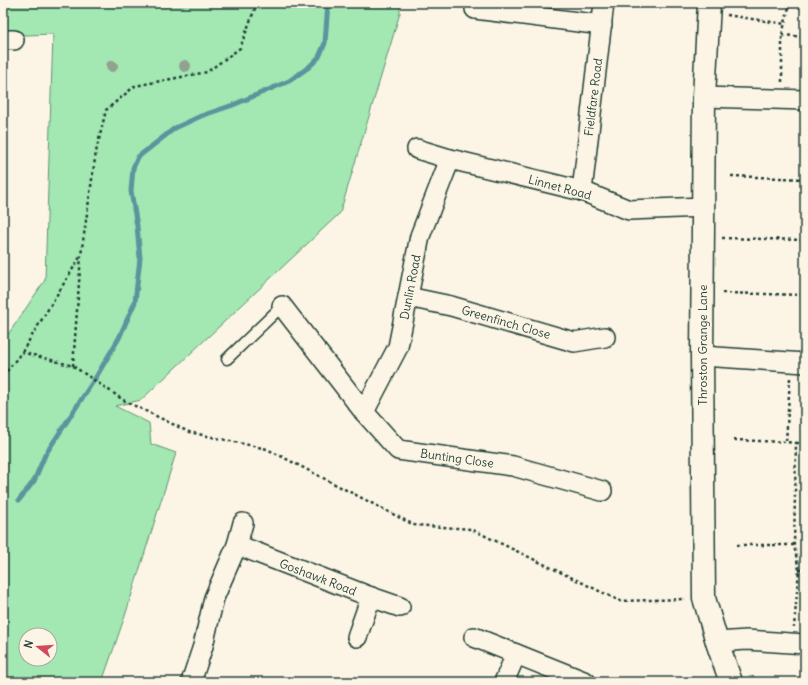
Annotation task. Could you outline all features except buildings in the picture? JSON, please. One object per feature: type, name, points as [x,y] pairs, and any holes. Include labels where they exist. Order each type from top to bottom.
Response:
[{"type":"street","name":"Fieldfare Road","points":[[582,191],[604,3]]},
{"type":"street","name":"Throston Grange Lane","points":[[709,8],[704,97],[702,356],[704,598],[717,642],[732,682]]},
{"type":"street","points":[[474,9],[602,25]]},
{"type":"street","points":[[704,97],[805,100]]},
{"type":"street","name":"Linnet Road","points":[[417,149],[450,159],[582,191],[629,210],[704,207]]},
{"type":"street","name":"Dunlin Road","points":[[364,412],[398,347],[420,236],[450,159]]},
{"type":"street","name":"Greenfinch Close","points":[[408,297],[451,306],[574,342],[605,337]]},
{"type":"street","name":"Bunting Close","points":[[282,306],[339,382],[398,450],[513,466],[602,491]]},
{"type":"street","points":[[702,356],[798,363]]},
{"type":"street","points":[[191,682],[203,646],[214,598],[237,545],[243,523]]},
{"type":"street","name":"Goshawk Road","points":[[237,545],[370,597],[400,607]]},
{"type":"street","points":[[357,638],[370,597]]},
{"type":"street","points":[[474,637],[586,682]]},
{"type":"street","points":[[717,642],[747,640],[799,643]]},
{"type":"street","points":[[504,682],[516,654]]},
{"type":"lane","points":[[227,359],[282,306]]},
{"type":"path","points":[[73,366],[81,255],[96,152],[106,110],[135,86],[207,72],[240,48],[257,3]]},
{"type":"path","points":[[781,100],[782,35],[790,3]]},
{"type":"path","points":[[709,8],[785,24]]},
{"type":"path","points":[[782,35],[805,36]]},
{"type":"path","points":[[731,176],[805,179]]},
{"type":"path","points":[[703,240],[731,238],[805,240]]},
{"type":"path","points":[[3,376],[22,352],[81,255]]},
{"type":"path","points":[[703,294],[805,296]]},
{"type":"path","points":[[22,352],[73,366],[125,401],[188,432],[267,449],[414,525],[471,529],[620,601],[704,598]]},
{"type":"path","points":[[786,442],[798,363]]},
{"type":"path","points":[[734,440],[805,443]]},
{"type":"path","points":[[796,443],[794,545],[799,570],[799,643]]},
{"type":"path","points":[[737,545],[794,545]]},
{"type":"path","points":[[799,570],[805,570]]},
{"type":"green space","points":[[3,3],[400,3],[400,13],[340,213],[141,400],[115,406],[149,423],[151,444],[176,453],[125,616],[102,682],[3,682],[3,342],[45,280],[53,34],[3,36]]},
{"type":"waterway","points":[[19,500],[34,481],[45,455],[96,377],[119,338],[135,302],[140,258],[137,226],[131,191],[133,168],[138,157],[175,128],[289,81],[309,67],[319,57],[325,43],[328,3]]}]
